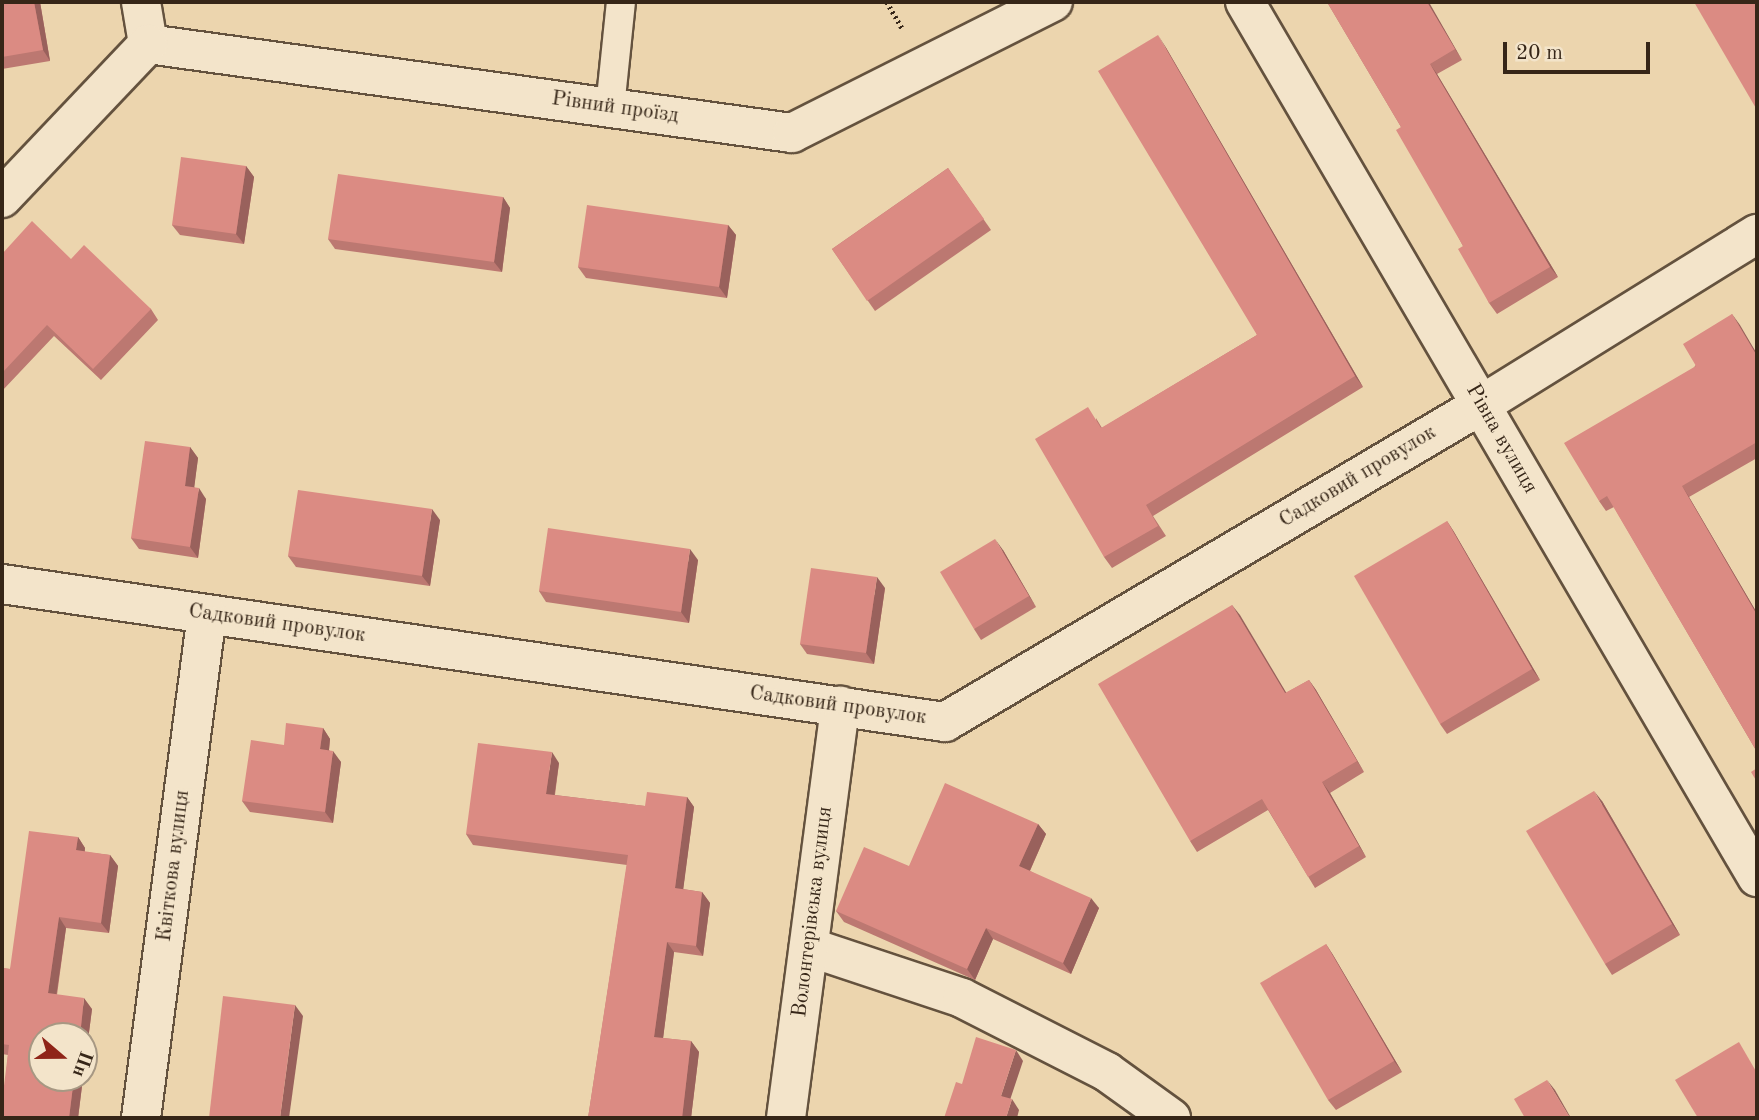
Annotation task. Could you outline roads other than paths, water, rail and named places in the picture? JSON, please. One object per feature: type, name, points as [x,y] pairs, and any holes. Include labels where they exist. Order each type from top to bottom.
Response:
[{"type":"street","points":[[2,198],[148,44],[141,2]]},
{"type":"street","name":"Рівний проїзд","points":[[148,44],[792,133],[1053,2]]},
{"type":"street","name":"Рівна вулиця","points":[[1245,2],[1757,877]]},
{"type":"street","name":"Садковий провулок","points":[[2,584],[945,722],[1481,405],[1757,234]]},
{"type":"street","name":"Квіткова вулиця","points":[[141,1118],[207,614]]},
{"type":"street","name":"Волонтерівська вулиця","points":[[786,1118],[840,706]]},
{"type":"street","points":[[809,947],[962,998],[1107,1072],[1171,1118]]},
{"type":"lane","points":[[610,108],[621,2]]}]
